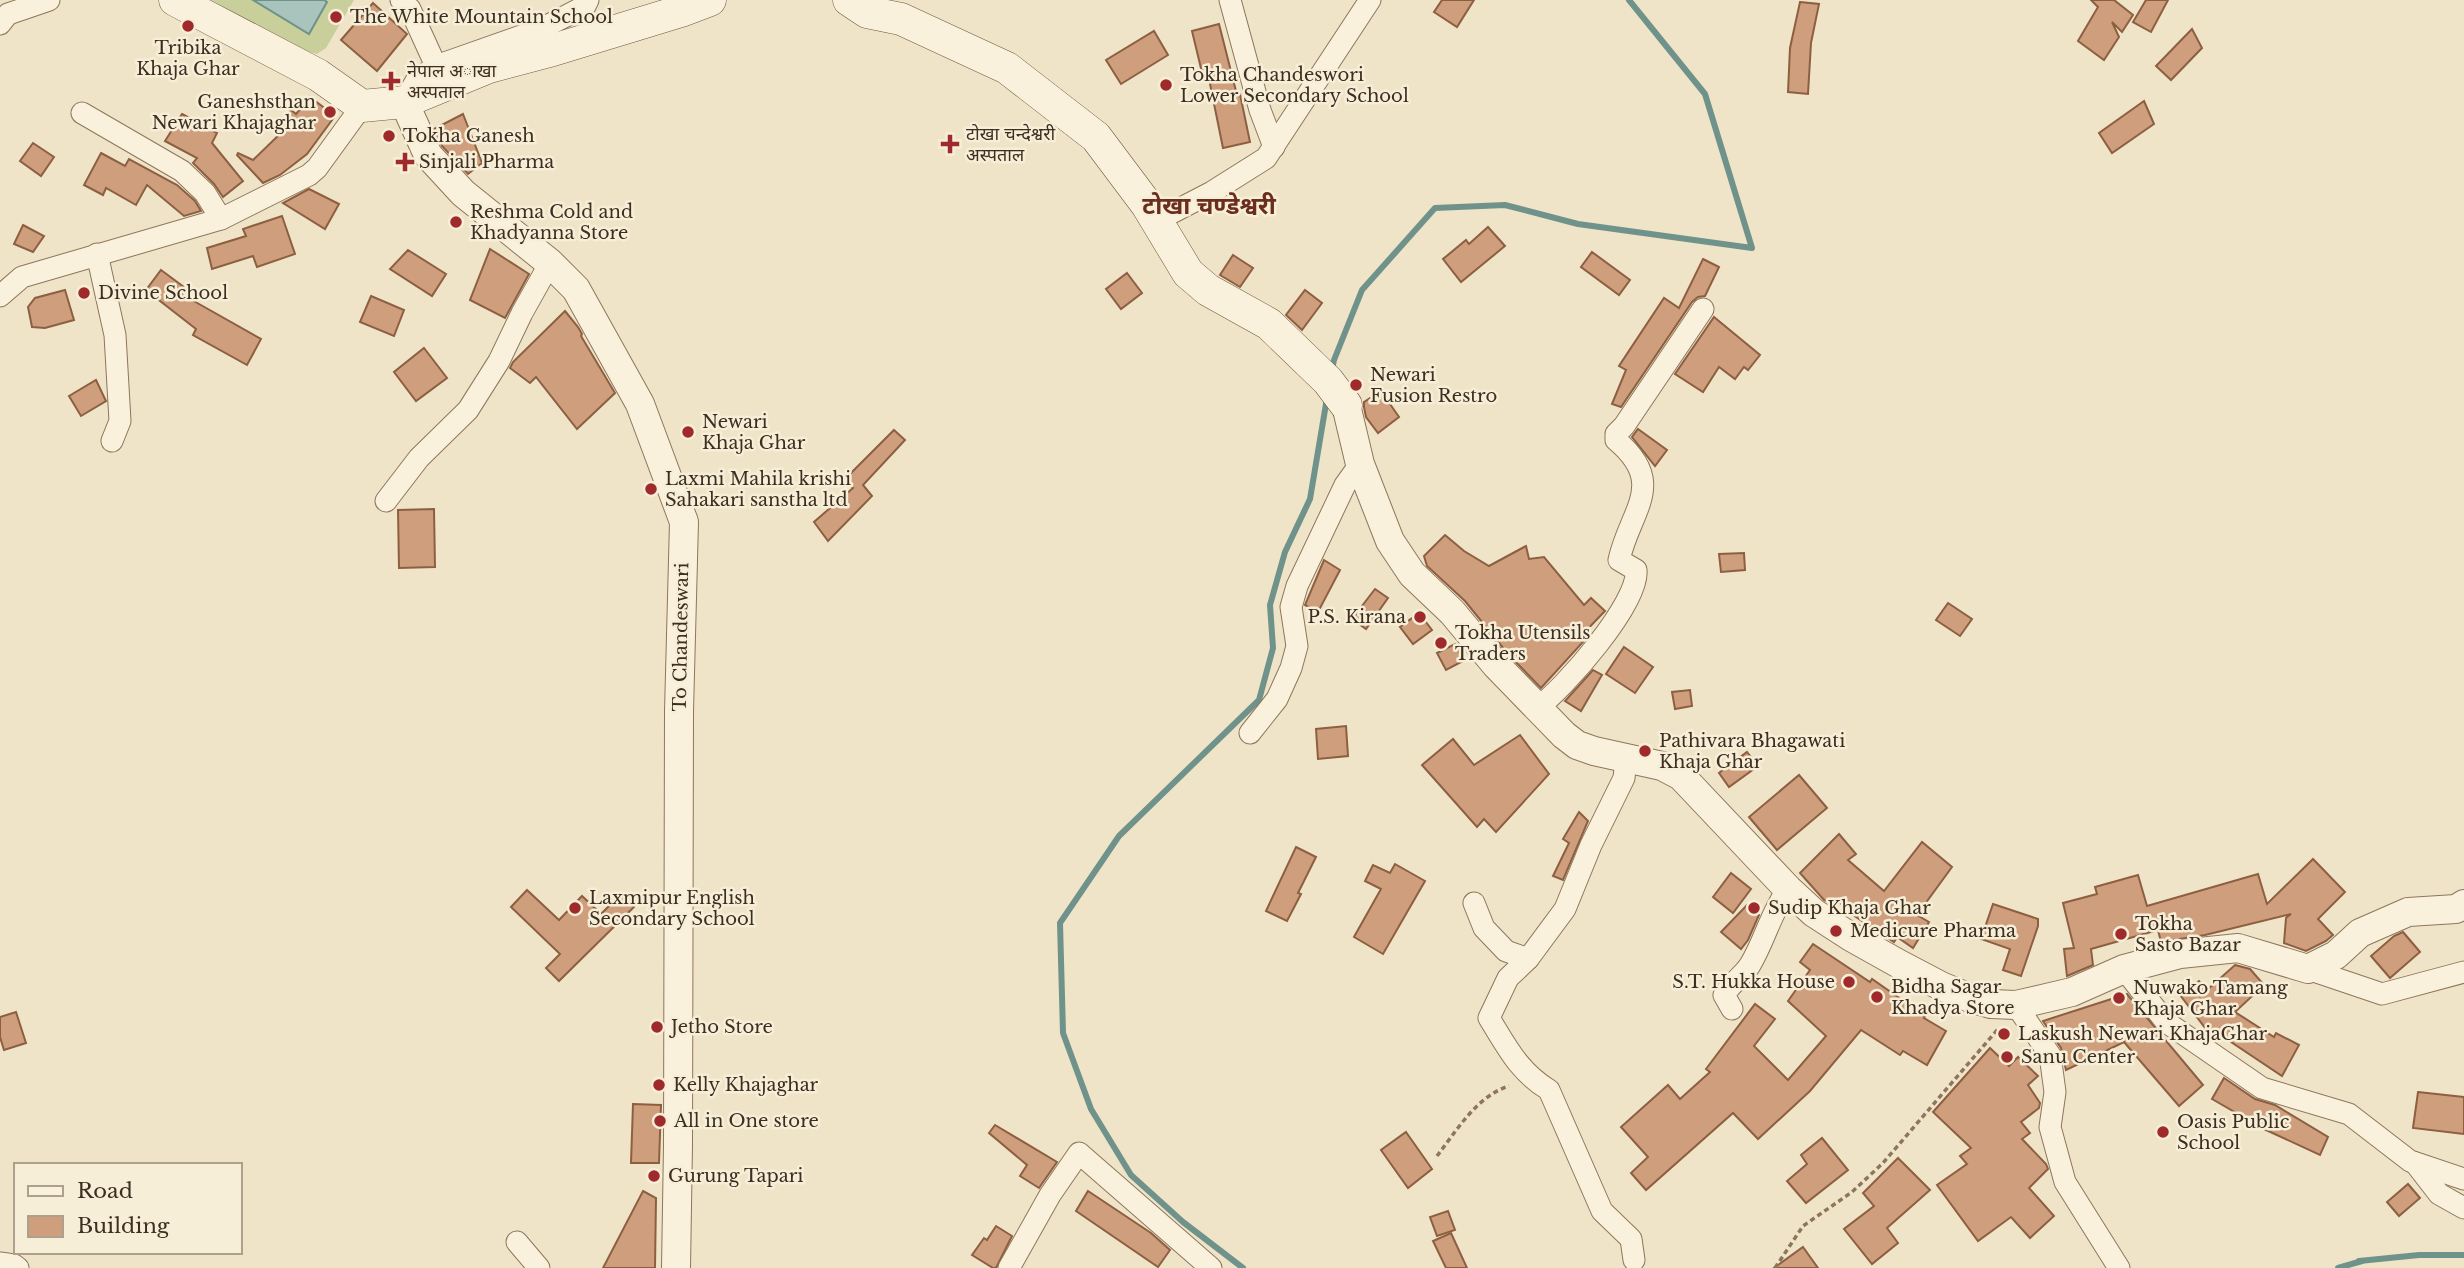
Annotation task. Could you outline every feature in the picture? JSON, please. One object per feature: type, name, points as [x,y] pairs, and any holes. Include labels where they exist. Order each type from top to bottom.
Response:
[{"type":"main road","points":[[182,1],[318,75],[362,106],[404,102],[489,66],[566,46],[710,0]]},
{"type":"main road","points":[[849,0],[867,12],[901,19],[1007,68],[1096,137],[1147,205],[1188,272],[1208,290],[1269,324],[1328,381],[1346,405]]},
{"type":"street","points":[[0,24],[9,14],[49,0]]},
{"type":"street","points":[[401,0],[410,9],[436,66]]},
{"type":"street","points":[[404,102],[416,81],[436,66],[541,29],[585,6],[588,0]]},
{"type":"street","points":[[1230,0],[1260,110],[1274,147]]},
{"type":"street","points":[[1156,221],[1224,185],[1266,158],[1370,0]]},
{"type":"street","name":"To Chandeswari","points":[[404,102],[428,155],[463,193],[550,262],[576,289],[640,404],[684,522],[678,737],[676,1268]]},
{"type":"street","points":[[0,296],[22,277],[221,219],[309,175],[362,106]]},
{"type":"street","points":[[82,113],[182,171],[205,193],[221,219]]},
{"type":"street","points":[[97,254],[115,335],[120,421],[112,441]]},
{"type":"street","points":[[386,501],[419,458],[468,410],[499,361],[550,262]]},
{"type":"street","points":[[1537,708],[1552,698],[1614,624],[1636,581],[1636,570],[1619,559],[1639,508],[1642,474],[1635,458],[1616,440],[1616,434],[1703,309]]},
{"type":"street","points":[[1346,405],[1360,464],[1400,560],[1452,612],[1496,665],[1564,735],[1577,745],[1662,766],[1681,776],[1814,913],[1851,937],[1941,986],[1991,1004],[2016,1004],[2072,992],[2124,969],[2180,954],[2238,948],[2382,993],[2464,972]]},
{"type":"street","points":[[1250,733],[1277,699],[1291,668],[1297,646],[1291,607],[1297,586],[1345,485],[1360,464]]},
{"type":"street","points":[[1626,759],[1623,778],[1591,845],[1565,909],[1528,959],[1508,978],[1489,1018],[1515,1061],[1531,1079],[1549,1090],[1602,1211],[1631,1239],[1634,1260]]},
{"type":"street","points":[[1732,1009],[1724,995],[1728,987],[1748,968],[1778,903],[1788,889]]},
{"type":"street","points":[[1474,903],[1484,928],[1506,951],[1528,959]]},
{"type":"street","points":[[2308,969],[2336,955],[2360,933],[2396,917],[2409,912],[2456,909],[2464,904]]},
{"type":"street","points":[[2124,969],[2166,1022],[2262,1088],[2349,1114],[2410,1161],[2464,1179]]},
{"type":"street","points":[[2016,1004],[2050,1055],[2055,1092],[2050,1128],[2065,1182],[2119,1268]]},
{"type":"street","points":[[1009,1268],[1050,1195],[1080,1153],[1211,1268]]},
{"type":"street","points":[[2415,1163],[2438,1194],[2464,1208]]},
{"type":"street","points":[[517,1242],[539,1268]]},
{"type":"street","points":[[0,1263],[18,1268]]},
{"type":"path","points":[[1775,1268],[1803,1226],[1852,1192],[1883,1163],[1994,1034],[2016,1004]]},
{"type":"path","points":[[1437,1156],[1473,1110],[1498,1090],[1531,1079]]},
{"type":"green space","points":[[212,0],[354,0],[326,48],[317,54],[294,48]]},
{"type":"water","points":[[253,0],[324,0],[327,2],[309,34]]},
{"type":"building","points":[[1442,0],[1474,0],[1457,27],[1434,12]]},
{"type":"building","points":[[2091,0],[2114,0],[2133,15],[2122,32],[2112,22],[2119,37],[2104,60],[2078,41],[2098,7]]},
{"type":"building","points":[[2146,0],[2168,0],[2151,32],[2133,22]]},
{"type":"building","points":[[1800,2],[1819,4],[1811,43],[1808,94],[1788,92],[1790,48]]},
{"type":"building","points":[[373,3],[407,34],[377,71],[341,40]]},
{"type":"building","points":[[1219,24],[1237,95],[1240,94],[1250,142],[1223,148],[1209,79],[1204,81],[1192,31]]},
{"type":"building","points":[[2192,29],[2202,48],[2171,80],[2156,66]]},
{"type":"building","points":[[1154,31],[1168,55],[1121,84],[1106,60]]},
{"type":"building","points":[[310,97],[335,116],[307,154],[280,175],[263,183],[238,153],[253,160],[285,129],[279,124],[291,110],[296,114]]},
{"type":"building","points":[[2144,101],[2154,124],[2112,153],[2099,133]]},
{"type":"building","points":[[182,114],[217,133],[212,143],[243,181],[223,197],[193,163],[197,158],[165,141]]},
{"type":"building","points":[[463,114],[482,163],[468,174],[442,146],[434,129]]},
{"type":"building","points":[[33,143],[54,157],[41,176],[20,161]]},
{"type":"building","points":[[101,153],[125,166],[129,159],[177,185],[195,201],[201,211],[184,216],[147,185],[136,205],[106,188],[103,195],[84,185]]},
{"type":"building","points":[[309,189],[339,204],[325,229],[283,203]]},
{"type":"building","points":[[282,216],[295,254],[257,267],[253,256],[212,269],[207,248],[246,236],[243,229]]},
{"type":"building","points":[[23,225],[44,236],[33,252],[14,244]]},
{"type":"building","points":[[1488,227],[1505,246],[1461,282],[1443,259],[1466,240],[1469,244]]},
{"type":"building","points":[[490,249],[529,274],[505,318],[470,300]]},
{"type":"building","points":[[408,250],[446,274],[432,296],[390,269]]},
{"type":"building","points":[[1592,252],[1630,280],[1619,295],[1581,267]]},
{"type":"building","points":[[1233,255],[1253,268],[1240,287],[1220,275]]},
{"type":"building","points":[[1703,259],[1719,267],[1705,296],[1692,302],[1621,407],[1612,404],[1626,370],[1619,366],[1664,298],[1679,308]]},
{"type":"building","points":[[161,270],[192,293],[192,300],[261,339],[247,365],[193,335],[196,329],[146,290]]},
{"type":"building","points":[[1127,273],[1142,293],[1121,309],[1106,289]]},
{"type":"building","points":[[65,290],[74,320],[45,328],[32,327],[28,307],[35,298]]},
{"type":"building","points":[[1305,290],[1322,303],[1302,330],[1286,315]]},
{"type":"building","points":[[371,296],[404,310],[394,336],[360,322]]},
{"type":"building","points":[[565,311],[578,327],[615,393],[577,429],[536,377],[530,383],[510,368]]},
{"type":"building","points":[[1714,317],[1760,355],[1748,370],[1744,367],[1735,379],[1719,367],[1703,392],[1675,374]]},
{"type":"building","points":[[424,348],[447,378],[416,401],[394,372]]},
{"type":"building","points":[[96,380],[106,401],[81,416],[69,396]]},
{"type":"building","points":[[1381,391],[1399,417],[1378,433],[1366,417],[1364,402]]},
{"type":"building","points":[[1638,429],[1667,450],[1655,466],[1632,437]]},
{"type":"building","points":[[894,430],[905,440],[863,485],[872,496],[828,541],[814,522],[853,488],[844,480]]},
{"type":"building","points":[[434,509],[435,567],[399,568],[398,510]]},
{"type":"building","points":[[1445,535],[1464,551],[1489,566],[1526,546],[1529,559],[1544,557],[1584,605],[1591,598],[1605,611],[1580,637],[1583,642],[1541,688],[1508,654],[1465,601],[1427,566],[1424,556]]},
{"type":"building","points":[[1744,553],[1745,570],[1721,572],[1719,554]]},
{"type":"building","points":[[1324,560],[1340,570],[1318,612],[1305,605]]},
{"type":"building","points":[[1375,589],[1388,598],[1366,629],[1352,619]]},
{"type":"building","points":[[1948,603],[1972,619],[1960,636],[1936,620]]},
{"type":"building","points":[[1419,613],[1432,630],[1413,644],[1400,627]]},
{"type":"building","points":[[1455,644],[1463,661],[1446,670],[1437,653]]},
{"type":"building","points":[[1624,647],[1653,667],[1635,693],[1606,674]]},
{"type":"building","points":[[1593,670],[1602,675],[1581,711],[1565,701]]},
{"type":"building","points":[[1690,690],[1692,706],[1675,709],[1672,692]]},
{"type":"building","points":[[1346,726],[1348,756],[1318,759],[1316,729]]},
{"type":"building","points":[[1520,735],[1549,774],[1496,832],[1484,819],[1477,827],[1422,765],[1453,739],[1474,765]]},
{"type":"building","points":[[1747,752],[1758,766],[1729,787],[1719,773]]},
{"type":"building","points":[[1799,775],[1827,808],[1777,850],[1749,817]]},
{"type":"building","points":[[1579,812],[1588,821],[1563,880],[1553,876],[1569,843],[1563,839]]},
{"type":"building","points":[[1839,834],[1856,854],[1848,860],[1884,891],[1922,842],[1952,867],[1917,915],[1929,922],[1913,948],[1897,937],[1894,942],[1886,937],[1853,915],[1836,899],[1830,903],[1824,900],[1800,873]]},
{"type":"building","points":[[1296,847],[1316,857],[1287,921],[1266,911]]},
{"type":"building","points":[[2313,859],[2345,892],[2318,919],[2333,935],[2306,951],[2284,943],[2286,918],[2291,914],[2205,935],[2161,942],[2158,930],[2091,949],[2093,965],[2067,976],[2064,949],[2074,948],[2063,903],[2097,894],[2095,887],[2138,875],[2147,906],[2258,874],[2267,904]]},
{"type":"building","points":[[1395,864],[1425,881],[1383,954],[1354,937],[1381,889],[1365,881],[1373,865],[1390,873]]},
{"type":"building","points":[[1731,873],[1751,889],[1733,913],[1713,897]]},
{"type":"building","points":[[527,890],[559,920],[582,896],[601,914],[621,894],[634,907],[559,981],[546,968],[560,954],[511,907]]},
{"type":"building","points":[[1993,904],[2038,919],[2021,976],[2003,970],[2010,949],[1981,939]]},
{"type":"building","points":[[1747,905],[1759,915],[1741,949],[1721,932]]},
{"type":"building","points":[[2403,932],[2420,952],[2390,978],[2371,956],[2394,936]]},
{"type":"building","points":[[1813,944],[1870,982],[1872,979],[1946,1031],[1927,1065],[1903,1051],[1900,1055],[1861,1030],[1810,1091],[1758,1139],[1733,1113],[1646,1190],[1631,1173],[1648,1157],[1621,1127],[1668,1085],[1680,1099],[1710,1072],[1706,1069],[1755,1004],[1775,1019],[1754,1046],[1788,1080],[1826,1036],[1788,1001],[1810,970],[1800,962]]},
{"type":"building","points":[[2235,965],[2250,969],[2264,985],[2235,1012],[2274,1037],[2276,1033],[2299,1045],[2282,1076],[2213,1030],[2209,1033],[2180,995],[2199,981],[2207,990]]},
{"type":"building","points":[[2127,994],[2203,1085],[2179,1106],[2124,1042],[2066,1070],[2061,1048],[2043,1021]]},
{"type":"building","points":[[16,1012],[26,1043],[4,1050],[0,1037],[0,1017]]},
{"type":"building","points":[[1990,1048],[2009,1066],[2018,1057],[2038,1076],[2028,1085],[2040,1103],[2039,1108],[2021,1122],[2030,1133],[2022,1139],[2046,1164],[2048,1169],[2029,1188],[2054,1216],[2030,1238],[2011,1217],[1978,1241],[1937,1185],[1967,1164],[1960,1156],[1971,1148],[1933,1112]]},
{"type":"building","points":[[2224,1078],[2255,1099],[2275,1105],[2328,1137],[2320,1155],[2266,1130],[2212,1099]]},
{"type":"building","points":[[2418,1092],[2464,1097],[2464,1134],[2413,1128]]},
{"type":"building","points":[[633,1104],[661,1105],[659,1163],[631,1163]]},
{"type":"building","points":[[995,1125],[1057,1162],[1039,1188],[1020,1176],[1027,1165],[989,1133]]},
{"type":"building","points":[[1406,1132],[1432,1169],[1408,1188],[1381,1150]]},
{"type":"building","points":[[1822,1138],[1848,1170],[1806,1203],[1787,1181],[1807,1164],[1801,1155]]},
{"type":"building","points":[[1898,1158],[1930,1190],[1887,1228],[1898,1243],[1872,1264],[1844,1229],[1874,1206],[1863,1193]]},
{"type":"building","points":[[2408,1184],[2420,1198],[2399,1216],[2387,1202]]},
{"type":"building","points":[[643,1191],[656,1198],[655,1268],[603,1268]]},
{"type":"building","points":[[1088,1191],[1151,1233],[1170,1250],[1158,1267],[1076,1211]]},
{"type":"building","points":[[1448,1211],[1455,1230],[1437,1236],[1430,1217]]},
{"type":"building","points":[[996,1226],[1012,1236],[996,1268],[993,1268],[972,1255]]},
{"type":"building","points":[[1451,1233],[1467,1268],[1446,1268],[1433,1241]]},
{"type":"building","points":[[1803,1247],[1818,1268],[1774,1268]]},
{"type":"waterway","points":[[1332,370],[1362,290],[1435,208],[1505,205],[1578,224],[1752,248],[1705,94],[1629,0]]},
{"type":"waterway","points":[[1243,1268],[1183,1222],[1131,1175],[1091,1109],[1063,1033],[1060,923],[1119,836],[1259,700],[1273,648],[1270,605],[1285,552],[1310,499],[1327,398]]},
{"type":"waterway","points":[[2359,1261],[2419,1255],[2464,1255]]},
{"type":"waterway","points":[[2338,1268],[2362,1261]]},
{"type":"place","name":"The White Mountain School","points":[[336,17]]},
{"type":"place","name":"Tribika Khaja Ghar","points":[[188,26]]},
{"type":"place","name":"नेपाल अाखा अस्पताल","points":[[391,81]]},
{"type":"place","name":"Tokha Chandeswori Lower Secondary School","points":[[1166,85]]},
{"type":"place","name":"Ganeshsthan Newari Khajaghar","points":[[330,112]]},
{"type":"place","name":"Tokha Ganesh","points":[[389,136]]},
{"type":"place","name":"टोखा चन्देश्वरी अस्पताल","points":[[950,144]]},
{"type":"place","name":"Sinjali Pharma","points":[[405,162]]},
{"type":"place","name":"Reshma Cold and Khadyanna Store","points":[[456,222]]},
{"type":"place","name":"Divine School","points":[[84,293]]},
{"type":"place","name":"Newari Fusion Restro","points":[[1356,385]]},
{"type":"place","name":"Newari Khaja Ghar","points":[[688,432]]},
{"type":"place","name":"Laxmi Mahila krishi Sahakari sanstha ltd","points":[[651,489]]},
{"type":"place","name":"P.S. Kirana","points":[[1420,617]]},
{"type":"place","name":"Tokha Utensils Traders","points":[[1441,643]]},
{"type":"place","name":"Pathivara Bhagawati Khaja Ghar","points":[[1645,751]]},
{"type":"place","name":"Laxmipur English Secondary School","points":[[575,908]]},
{"type":"place","name":"Sudip Khaja Ghar","points":[[1754,908]]},
{"type":"place","name":"Medicure Pharma","points":[[1836,931]]},
{"type":"place","name":"Tokha Sasto Bazar","points":[[2121,934]]},
{"type":"place","name":"S.T. Hukka House","points":[[1849,982]]},
{"type":"place","name":"Bidha Sagar Khadya Store","points":[[1877,997]]},
{"type":"place","name":"Nuwako Tamang Khaja Ghar","points":[[2119,998]]},
{"type":"place","name":"Jetho Store","points":[[657,1027]]},
{"type":"place","name":"Laskush Newari KhajaGhar","points":[[2004,1034]]},
{"type":"place","name":"Sanu Center","points":[[2007,1057]]},
{"type":"place","name":"Kelly Khajaghar","points":[[659,1085]]},
{"type":"place","name":"All in One store","points":[[660,1121]]},
{"type":"place","name":"Oasis Public School","points":[[2163,1132]]},
{"type":"place","name":"Gurung Tapari","points":[[654,1176]]},
{"type":"district","name":"टोखा चण्डेश्वरी","points":[[1209,205]]}]
